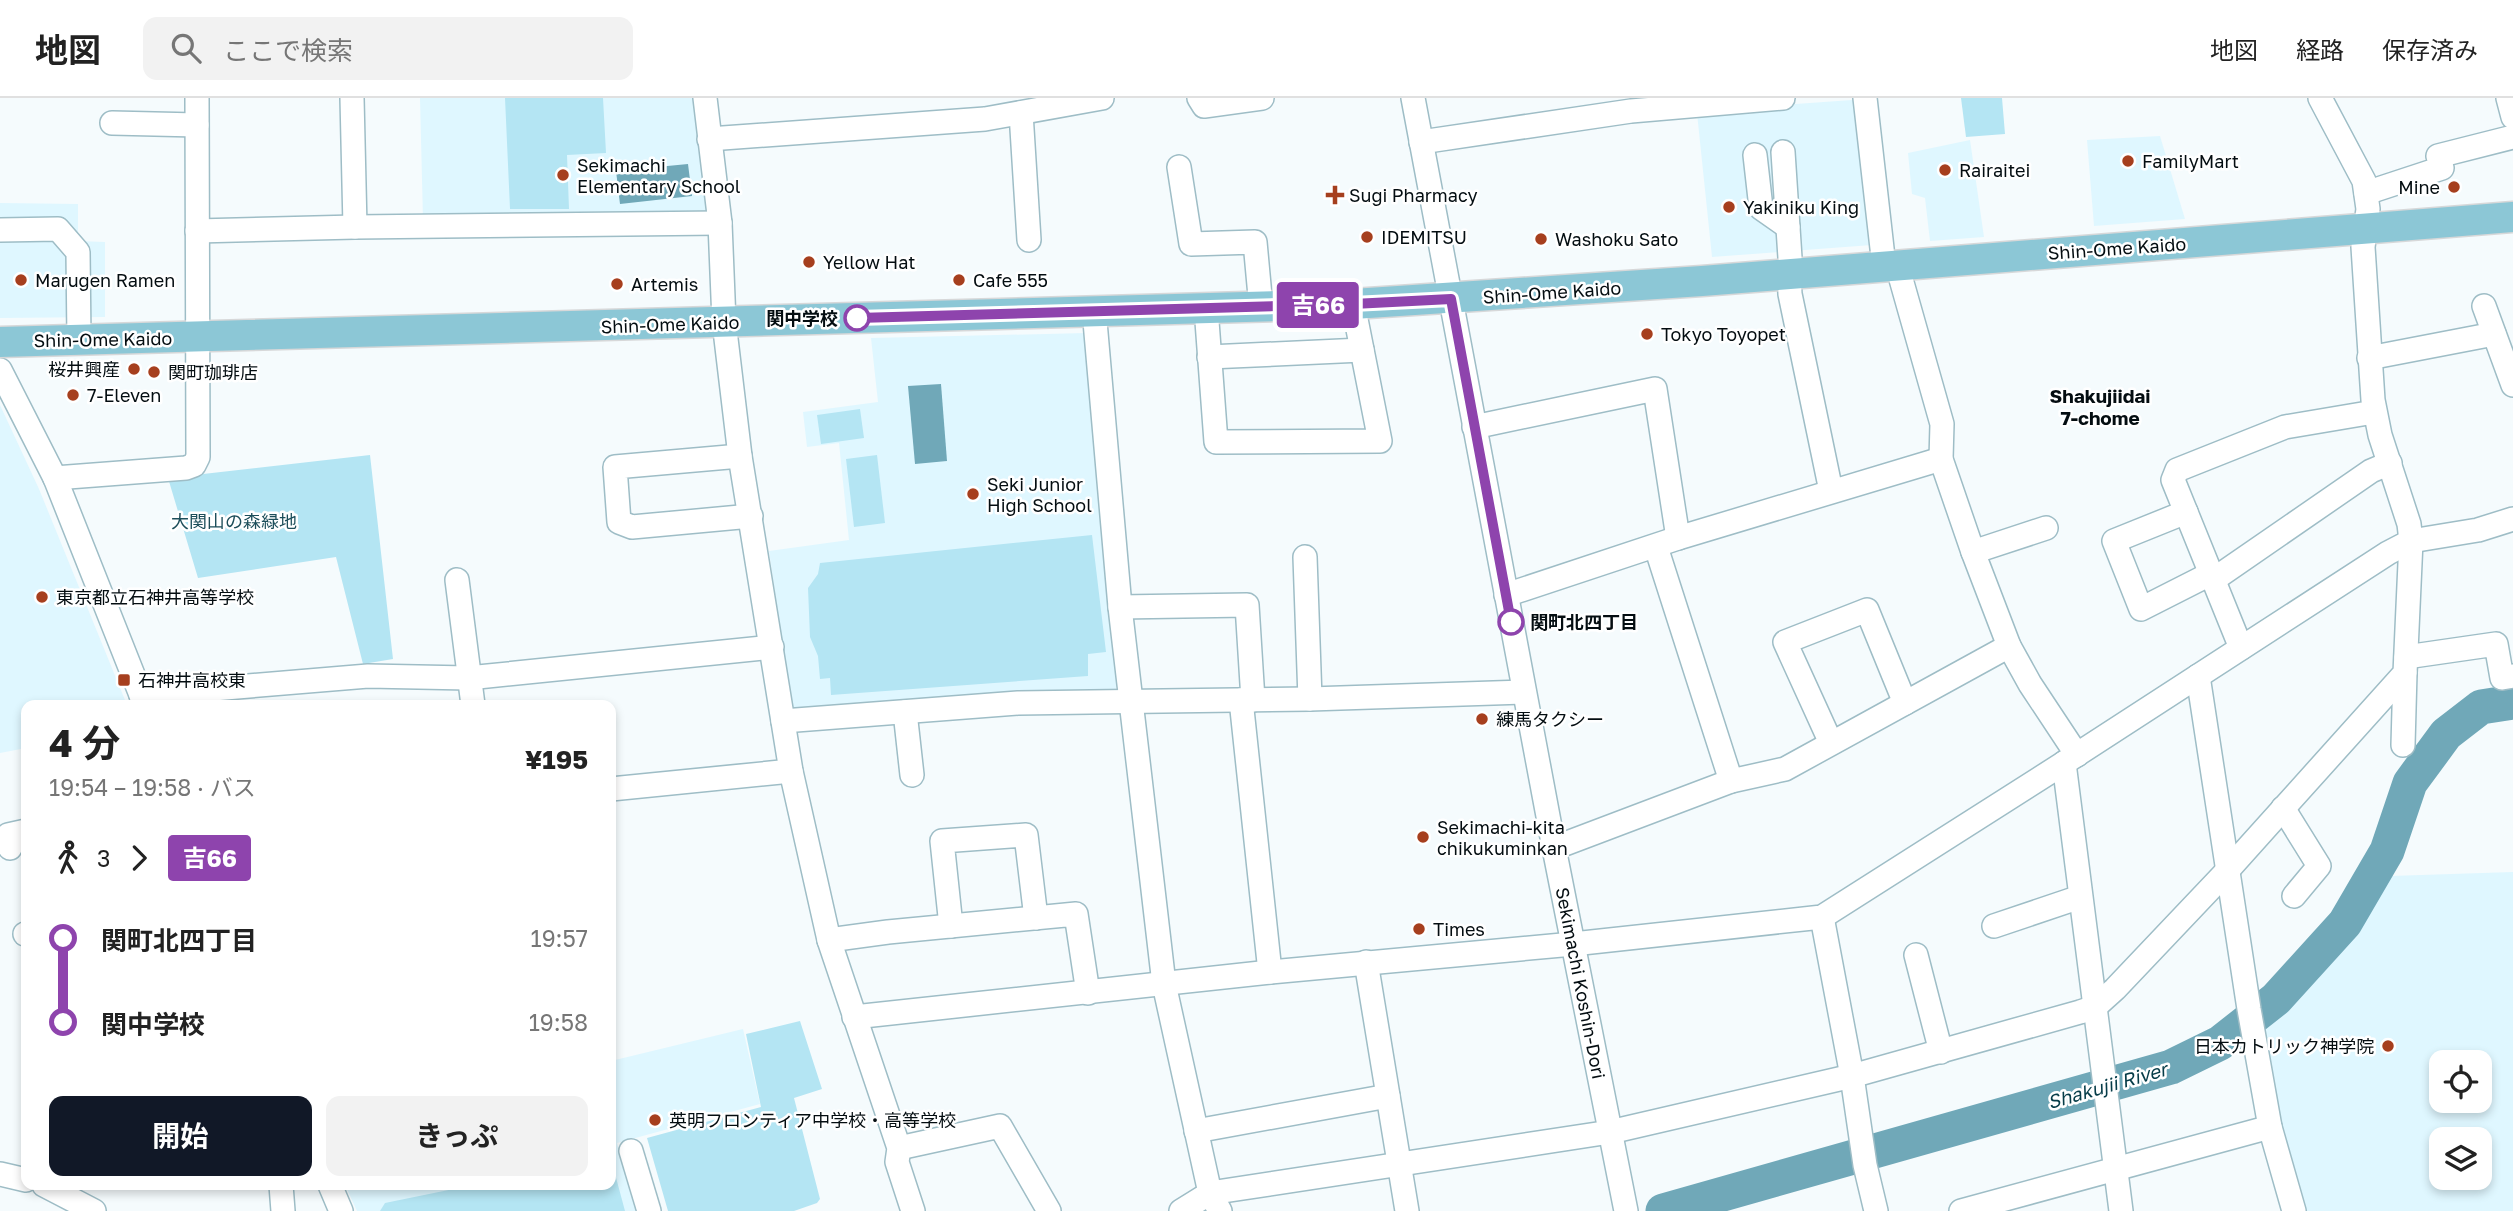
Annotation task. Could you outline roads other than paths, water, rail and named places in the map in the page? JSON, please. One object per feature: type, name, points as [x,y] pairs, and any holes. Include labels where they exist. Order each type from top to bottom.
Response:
[{"type":"main road","name":"Shin-Ome Kaido","points":[[0,342],[1353,304],[1451,299],[2513,217]]},
{"type":"street","points":[[55,478],[186,468],[194,465],[198,457],[197,98]]},
{"type":"street","points":[[352,98],[355,227]]},
{"type":"street","points":[[705,98],[720,223],[724,322],[740,456],[791,771],[829,940],[899,1148],[897,1162],[913,1211]]},
{"type":"street","points":[[709,139],[984,108],[1021,113],[1102,98]]},
{"type":"street","points":[[1199,98],[1204,106],[1262,98]]},
{"type":"street","name":"Sekimachi Koshin-Dori","points":[[1413,98],[1524,692],[1625,1210]]},
{"type":"street","points":[[1421,142],[1629,105],[1783,98]]},
{"type":"street","points":[[1865,98],[1890,265],[1942,424],[1941,459],[2009,646],[2071,759],[2080,897],[2121,1211]]},
{"type":"street","points":[[2320,98],[2364,181],[2366,228],[2363,247],[2374,412],[2409,524],[2411,541],[2403,745]]},
{"type":"street","points":[[2508,98],[2513,117]]},
{"type":"street","points":[[1021,113],[1029,240]]},
{"type":"street","points":[[112,123],[197,125]]},
{"type":"street","points":[[2366,193],[2442,168],[2438,156],[2513,137]]},
{"type":"street","points":[[1783,152],[1790,294],[1831,491]]},
{"type":"street","points":[[1755,155],[1761,208],[1788,226]]},
{"type":"street","points":[[1180,167],[1191,244],[1255,242],[1261,307]]},
{"type":"street","points":[[197,231],[720,223]]},
{"type":"street","points":[[0,230],[58,229],[78,252],[79,340]]},
{"type":"street","points":[[1206,308],[1216,442],[1380,441],[1353,304]]},
{"type":"street","points":[[2484,306],[2513,385]]},
{"type":"street","points":[[1094,310],[1121,607],[1164,985],[1215,1202]]},
{"type":"street","points":[[2369,358],[2494,334]]},
{"type":"street","points":[[1209,357],[1362,350]]},
{"type":"street","points":[[0,370],[55,478],[143,700],[368,676],[468,678],[772,646]]},
{"type":"street","points":[[1474,427],[1655,389],[1678,538]]},
{"type":"street","points":[[2241,649],[2174,480],[2177,470],[2285,428],[2374,412]]},
{"type":"street","points":[[740,456],[615,467],[619,522],[632,527],[751,516]]},
{"type":"street","points":[[1506,596],[1678,538],[1941,459]]},
{"type":"street","points":[[2186,512],[2114,541],[2141,609],[2212,577],[2371,471],[2389,463]]},
{"type":"street","points":[[854,1017],[1822,917],[2071,759],[2388,552],[2411,541],[2478,530],[2513,519]]},
{"type":"street","points":[[1973,552],[2046,528]]},
{"type":"street","points":[[1656,547],[1731,781]]},
{"type":"street","points":[[1305,557],[1310,699]]},
{"type":"street","points":[[458,580],[472,700]]},
{"type":"street","points":[[1121,607],[1247,604],[1247,700],[1270,972]]},
{"type":"street","points":[[1831,743],[1785,642],[1867,610],[1905,703]]},
{"type":"street","points":[[1181,1211],[1400,1165],[1610,1132],[1852,1076],[2095,1007],[2227,871],[2406,665],[2496,644],[2508,677]]},
{"type":"street","points":[[1554,848],[1731,781],[1785,769],[2009,646]]},
{"type":"street","points":[[2198,676],[2249,1009],[2270,1127],[2294,1211]]},
{"type":"street","points":[[783,720],[1018,703],[1310,699],[1524,692]]},
{"type":"street","points":[[905,712],[912,775]]},
{"type":"street","points":[[616,788],[791,771]]},
{"type":"street","points":[[2283,808],[2319,866],[2294,896]]},
{"type":"street","points":[[10,848],[8,835],[21,832]]},
{"type":"street","points":[[951,926],[942,841],[1026,835],[1036,918]]},
{"type":"street","points":[[1994,926],[2080,897]]},
{"type":"street","points":[[829,940],[1076,914],[1088,993]]},
{"type":"street","points":[[1822,917],[1876,1211]]},
{"type":"street","points":[[1916,955],[1941,1052]]},
{"type":"street","points":[[1366,962],[1407,1211]]},
{"type":"street","points":[[1196,1130],[1388,1096]]},
{"type":"street","points":[[899,1148],[1000,1126],[1049,1211]]},
{"type":"street","points":[[1961,1211],[1999,1206],[2270,1127]]},
{"type":"street","points":[[631,1151],[649,1211]]},
{"type":"street","points":[[0,1174],[21,1179]]},
{"type":"street","points":[[54,1190],[94,1211]]},
{"type":"street","points":[[281,1190],[283,1211]]},
{"type":"street","points":[[332,1190],[341,1211]]},
{"type":"waterway","name":"Shakujii River","points":[[1663,1211],[2171,1067],[2220,1043],[2276,999],[2345,923],[2387,851],[2410,783],[2446,734],[2481,707],[2513,702]]},
{"type":"place","name":"FamilyMart","points":[[2128,161]]},
{"type":"place","name":"Rairaitei","points":[[1945,170]]},
{"type":"place","name":"Sekimachi Elementary School","points":[[563,175]]},
{"type":"place","name":"Mine","points":[[2454,187]]},
{"type":"place","name":"Sugi Pharmacy","points":[[1335,195]]},
{"type":"place","name":"Yakiniku King","points":[[1729,207]]},
{"type":"place","name":"IDEMITSU","points":[[1367,237]]},
{"type":"place","name":"Washoku Sato","points":[[1541,239]]},
{"type":"place","name":"Yellow Hat","points":[[809,262]]},
{"type":"place","name":"Marugen Ramen","points":[[21,280]]},
{"type":"place","name":"Cafe 555","points":[[959,280]]},
{"type":"place","name":"Artemis","points":[[617,284]]},
{"type":"place","name":"関中学校","points":[[857,318]]},
{"type":"place","name":"Tokyo Toyopet","points":[[1647,334]]},
{"type":"place","name":"桜井興産","points":[[134,369]]},
{"type":"place","name":"関町珈琲店","points":[[154,372]]},
{"type":"place","name":"7-Eleven","points":[[73,395]]},
{"type":"place","name":"Seki Junior High School","points":[[973,494]]},
{"type":"place","name":"東京都立石神井高等学校","points":[[42,597]]},
{"type":"place","name":"関町北四丁目","points":[[1511,622]]},
{"type":"place","name":"石神井高校東","points":[[124,680]]},
{"type":"place","name":"練馬タクシー","points":[[1482,719]]},
{"type":"place","name":"Sekimachi-kita chikukuminkan","points":[[1423,837]]},
{"type":"place","name":"Times","points":[[1419,929]]},
{"type":"place","name":"日本カトリック神学院","points":[[2388,1046]]},
{"type":"place","name":"英明フロンティア中学校・高等学校","points":[[655,1120]]},
{"type":"district","name":"Shakujiidai 7-chome","points":[[2100,406]]},
{"type":"park label","name":"大関山の森緑地","points":[[234,521]]}]
